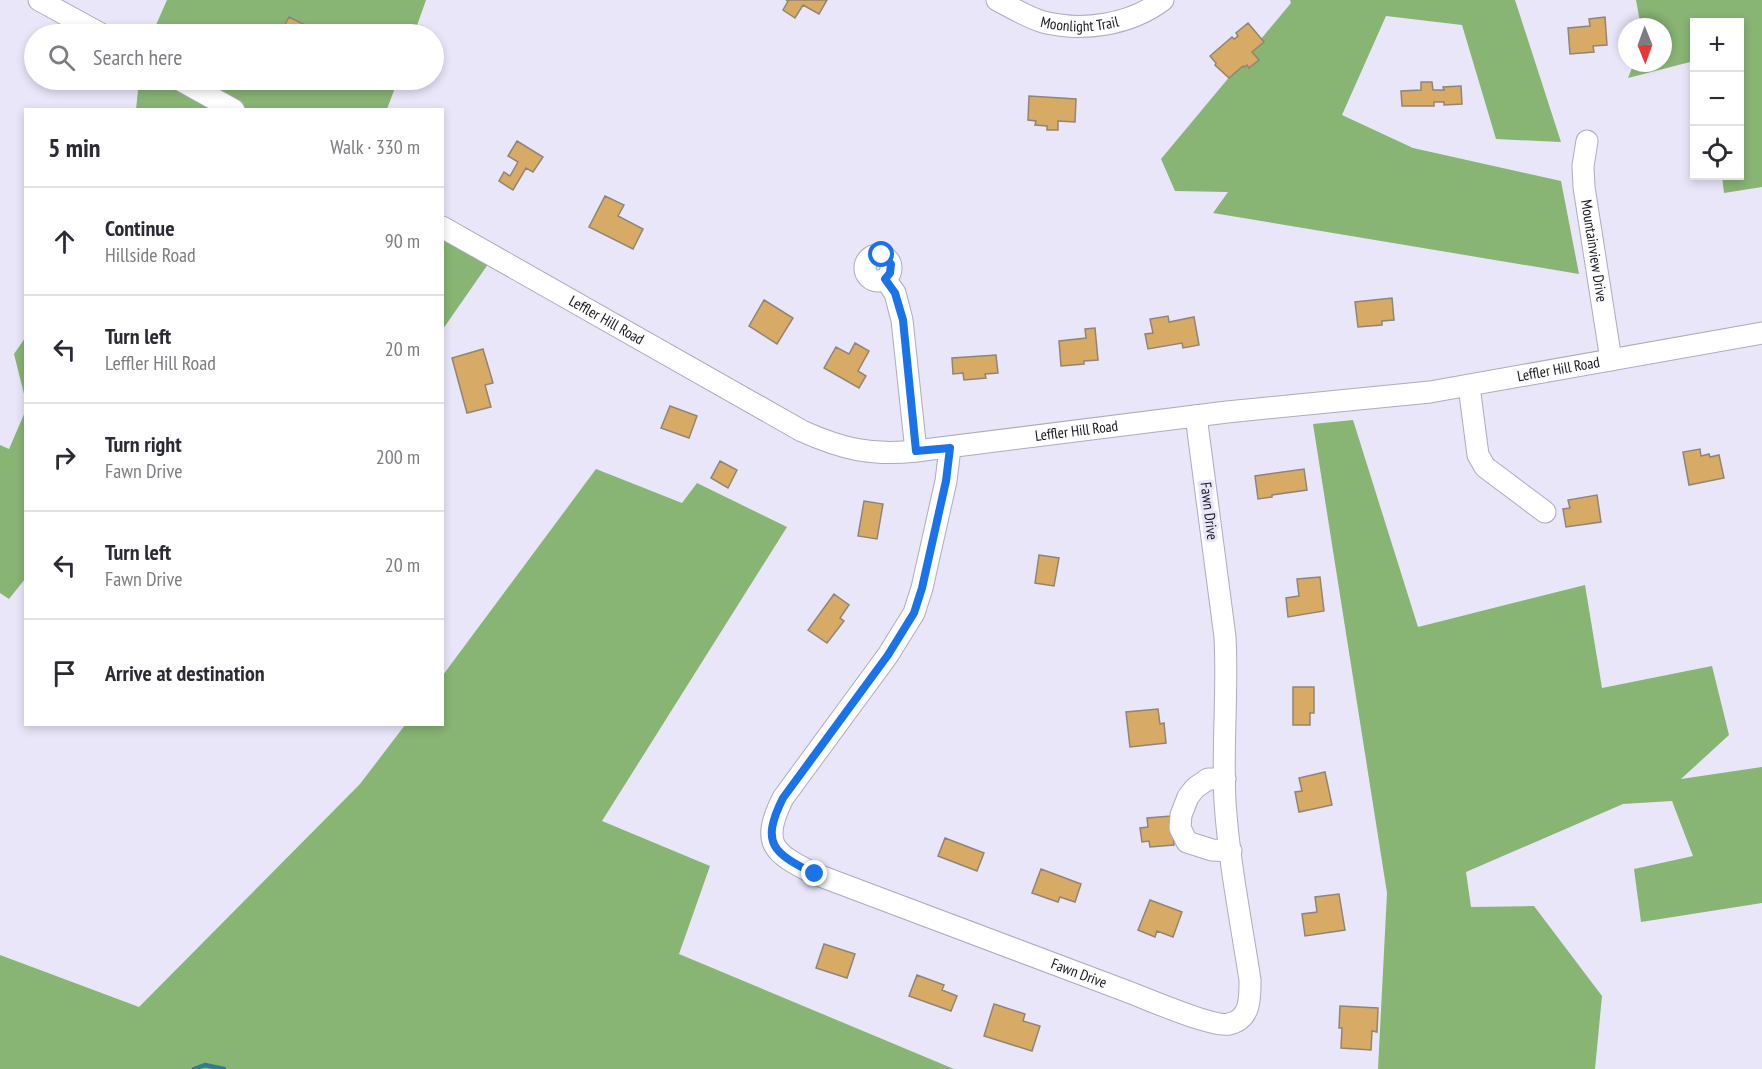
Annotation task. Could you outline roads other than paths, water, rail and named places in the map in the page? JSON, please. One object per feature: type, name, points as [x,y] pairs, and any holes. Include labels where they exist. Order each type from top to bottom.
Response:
[{"type":"street","points":[[39,0],[82,24]]},
{"type":"street","name":"Moonlight Trail","points":[[997,0],[1041,21],[1063,26],[1088,26],[1111,23],[1136,15],[1163,0]]},
{"type":"street","points":[[198,90],[230,108]]},
{"type":"street","name":"Mountainview Drive","points":[[1587,141],[1583,166],[1584,187],[1611,360]]},
{"type":"street","name":"Leffler Hill Road","points":[[444,228],[810,434],[848,449],[872,453],[950,448],[1196,416],[1378,398],[1469,386],[1762,333]]},
{"type":"street","points":[[885,279],[895,293],[903,320],[916,451]]},
{"type":"street","points":[[1469,386],[1478,455],[1485,466],[1545,513]]},
{"type":"street","name":"Fawn Drive","points":[[950,448],[946,481],[922,588],[914,613],[888,655],[783,798],[776,813],[772,843],[781,854],[815,874],[1149,1000],[1210,1022],[1226,1025],[1239,1020],[1247,1010],[1250,980],[1231,851],[1225,779],[1227,666],[1225,637],[1196,416]]},
{"type":"street","points":[[1225,779],[1208,779],[1195,788],[1181,815],[1180,828],[1187,842],[1212,850],[1231,851]]},
{"type":"waterway","points":[[194,1069],[205,1065],[224,1069]]}]
